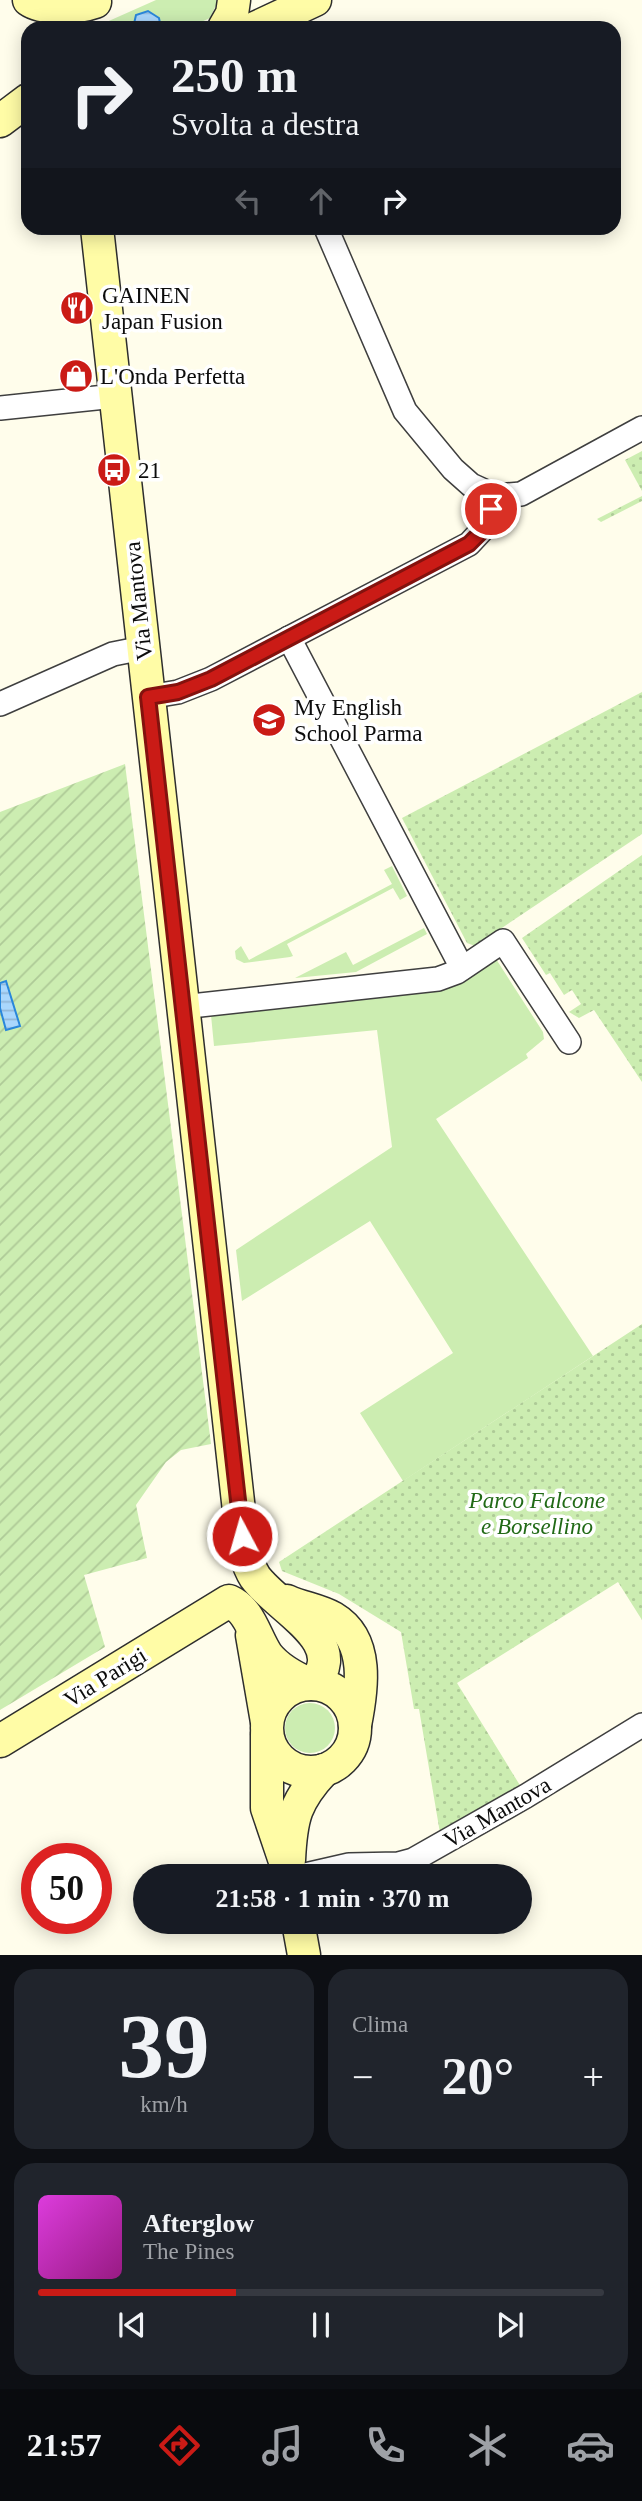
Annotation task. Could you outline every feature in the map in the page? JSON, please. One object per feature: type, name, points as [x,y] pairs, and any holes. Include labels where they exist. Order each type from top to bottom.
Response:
[{"type":"main road","points":[[29,0],[35,4],[70,8],[97,1]]},
{"type":"main road","points":[[29,0],[35,21]]},
{"type":"main road","points":[[228,21],[232,15],[234,0]]},
{"type":"main road","points":[[270,21],[315,0]]},
{"type":"main road","points":[[67,21],[97,1]]},
{"type":"main road","points":[[0,124],[21,106]]},
{"type":"main road","points":[[0,124],[21,114]]},
{"type":"main road","points":[[0,124],[21,126]]},
{"type":"main road","name":"Via Mantova","points":[[98,235],[243,1547],[254,1576],[317,1636],[323,1646],[325,1657],[311,1684]]},
{"type":"main road","name":"Via Parigi","points":[[209,1612],[237,1568],[243,1547]]},
{"type":"main road","points":[[270,1594],[321,1612],[346,1628],[360,1658],[359,1703],[347,1753],[324,1770],[296,1806],[291,1826],[293,1864]]},
{"type":"main road","name":"Via Parigi","points":[[0,1741],[229,1601],[244,1612],[268,1657],[287,1674],[311,1684]]},
{"type":"main road","points":[[251,1627],[273,1751],[285,1764],[302,1771],[324,1770]]},
{"type":"main road","points":[[290,1864],[267,1808],[267,1728],[271,1709],[281,1696],[297,1686],[311,1684],[329,1688],[341,1696],[351,1710],[355,1725]]},
{"type":"main road","points":[[300,1934],[304,1955]]},
{"type":"street","points":[[329,235],[407,416],[471,485],[495,496],[511,496],[530,490],[642,428]]},
{"type":"street","points":[[0,408],[115,396]]},
{"type":"street","points":[[148,697],[190,688],[474,540],[486,523],[495,496]]},
{"type":"street","points":[[289,638],[462,968]]},
{"type":"street","points":[[0,704],[113,654],[143,648]]},
{"type":"street","points":[[182,1007],[428,981],[448,976],[503,941],[569,1042]]},
{"type":"street","name":"Via Mantova","points":[[362,1864],[413,1860],[526,1796],[642,1725]]},
{"type":"green space","points":[[156,0],[216,0],[217,3],[210,18],[203,21],[109,21]]},
{"type":"green space","points":[[642,451],[642,491],[625,460]]},
{"type":"green space","points":[[642,496],[642,501],[601,522],[597,519]]},
{"type":"green space","points":[[642,692],[642,834],[475,946],[467,943],[402,818]]},
{"type":"green space","points":[[125,764],[211,1444],[181,1450],[166,1462],[136,1505],[147,1558],[84,1575],[105,1647],[0,1710],[0,812]]},
{"type":"green space","points":[[642,855],[642,1082],[594,1010],[579,1018],[569,1012],[581,1004],[572,990],[564,995],[550,973],[546,975],[522,938]]},
{"type":"green space","points":[[392,866],[407,896],[400,900],[393,888],[287,944],[293,956],[244,963],[236,959],[235,951],[241,946],[249,960],[392,884],[384,870]]},
{"type":"green space","points":[[424,928],[427,934],[356,972],[295,978],[346,952],[353,965]]},
{"type":"green space","points":[[496,959],[543,1032],[544,1039],[526,1054],[528,1058],[436,1119],[593,1356],[403,1481],[360,1413],[453,1353],[370,1221],[242,1301],[236,1250],[392,1147],[377,1030],[214,1046],[211,1015],[438,990],[458,984]]},
{"type":"green space","name":"Parco Falcone e Borsellino","points":[[642,1324],[642,1620],[618,1582],[457,1683],[521,1787],[440,1833],[419,1709],[414,1709],[401,1632],[339,1594],[282,1571],[279,1562]]},
{"type":"green space","points":[[310,1703],[328,1710],[335,1728],[328,1746],[310,1753],[292,1746],[285,1728],[292,1710]]},
{"type":"water","points":[[148,11],[160,21],[135,21],[136,15]]},
{"type":"water","points":[[6,981],[20,1026],[6,1030],[0,1008],[0,983]]},
{"type":"place","name":"GAINEN Japan Fusion","points":[[77,308]]},
{"type":"place","name":"L'Onda Perfetta","points":[[76,376]]},
{"type":"place","name":"21","points":[[114,470]]},
{"type":"place","name":"My English School Parma","points":[[269,720]]},
{"type":"route","points":[[242,1536],[148,697],[178,692],[211,679],[469,544],[484,529],[491,509]]}]
